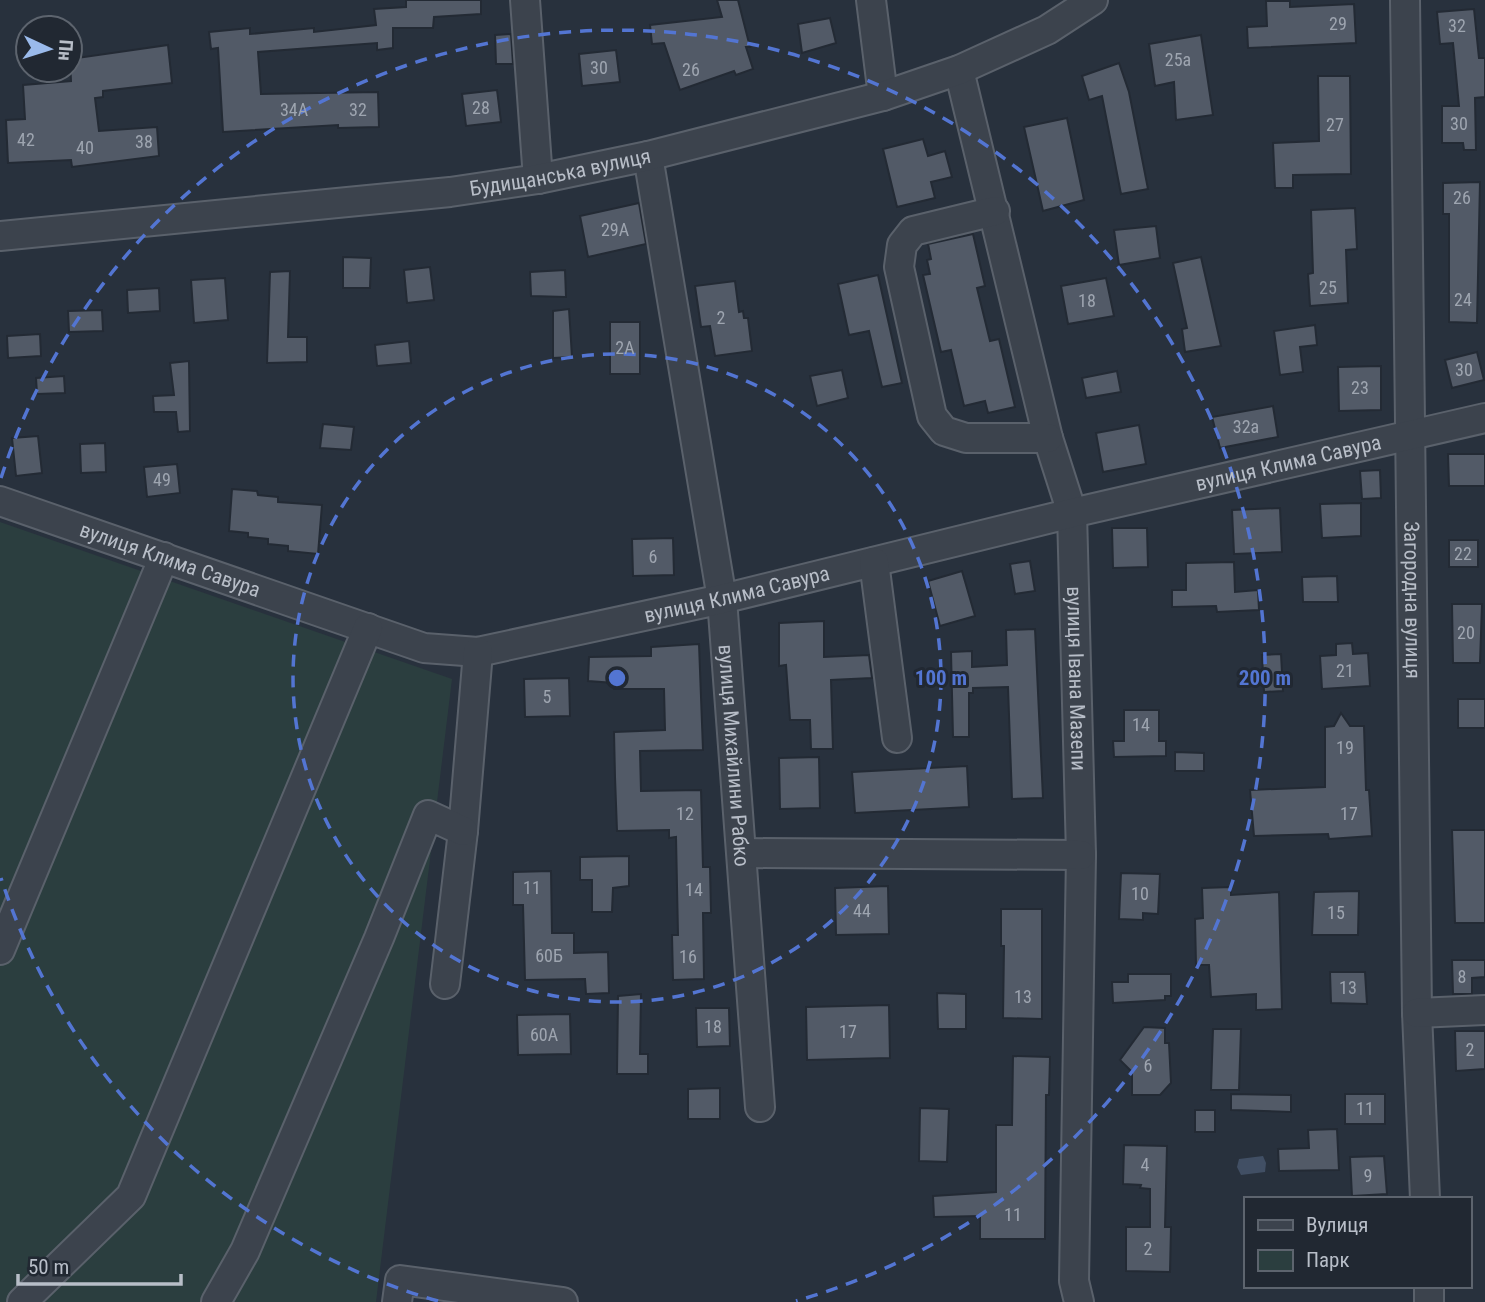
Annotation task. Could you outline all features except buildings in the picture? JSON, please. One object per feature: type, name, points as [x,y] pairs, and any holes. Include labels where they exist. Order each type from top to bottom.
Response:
[{"type":"street","points":[[525,0],[538,179]]},
{"type":"street","points":[[871,0],[883,96]]},
{"type":"street","name":"Будищанська вулиця","points":[[0,236],[450,192],[538,179],[648,156],[883,96],[959,70],[1047,30],[1093,0]]},
{"type":"street","name":"Загородна вулиця","points":[[1405,0],[1417,1013],[1425,1197]]},
{"type":"street","name":"вулиця Івана Мазепи","points":[[959,70],[1048,438],[1072,513],[1080,855],[1074,1281],[1079,1302]]},
{"type":"street","name":"вулиця Михайлини Рабко","points":[[648,156],[722,599],[760,1107]]},
{"type":"street","points":[[995,211],[914,231],[902,245],[899,267],[932,416],[944,431],[966,438],[1048,438]]},
{"type":"street","name":"вулиця Клима Савура","points":[[0,500],[424,648],[478,652],[722,599],[1072,513],[1485,418]]},
{"type":"street","points":[[0,950],[164,557]]},
{"type":"street","points":[[874,562],[897,738]]},
{"type":"street","points":[[22,1302],[131,1196],[368,628]]},
{"type":"street","points":[[445,984],[463,831],[478,652]]},
{"type":"street","points":[[216,1302],[244,1251],[379,938],[428,815],[463,831]]},
{"type":"street","points":[[742,853],[1080,855]]},
{"type":"street","points":[[1417,1013],[1485,1010]]},
{"type":"street","points":[[397,1302],[400,1280],[563,1302]]},
{"type":"green space","points":[[0,522],[452,679],[376,1302],[0,1302]]},
{"type":"water","points":[[1263,1156],[1266,1163],[1265,1172],[1241,1175],[1237,1167],[1239,1159]]}]
